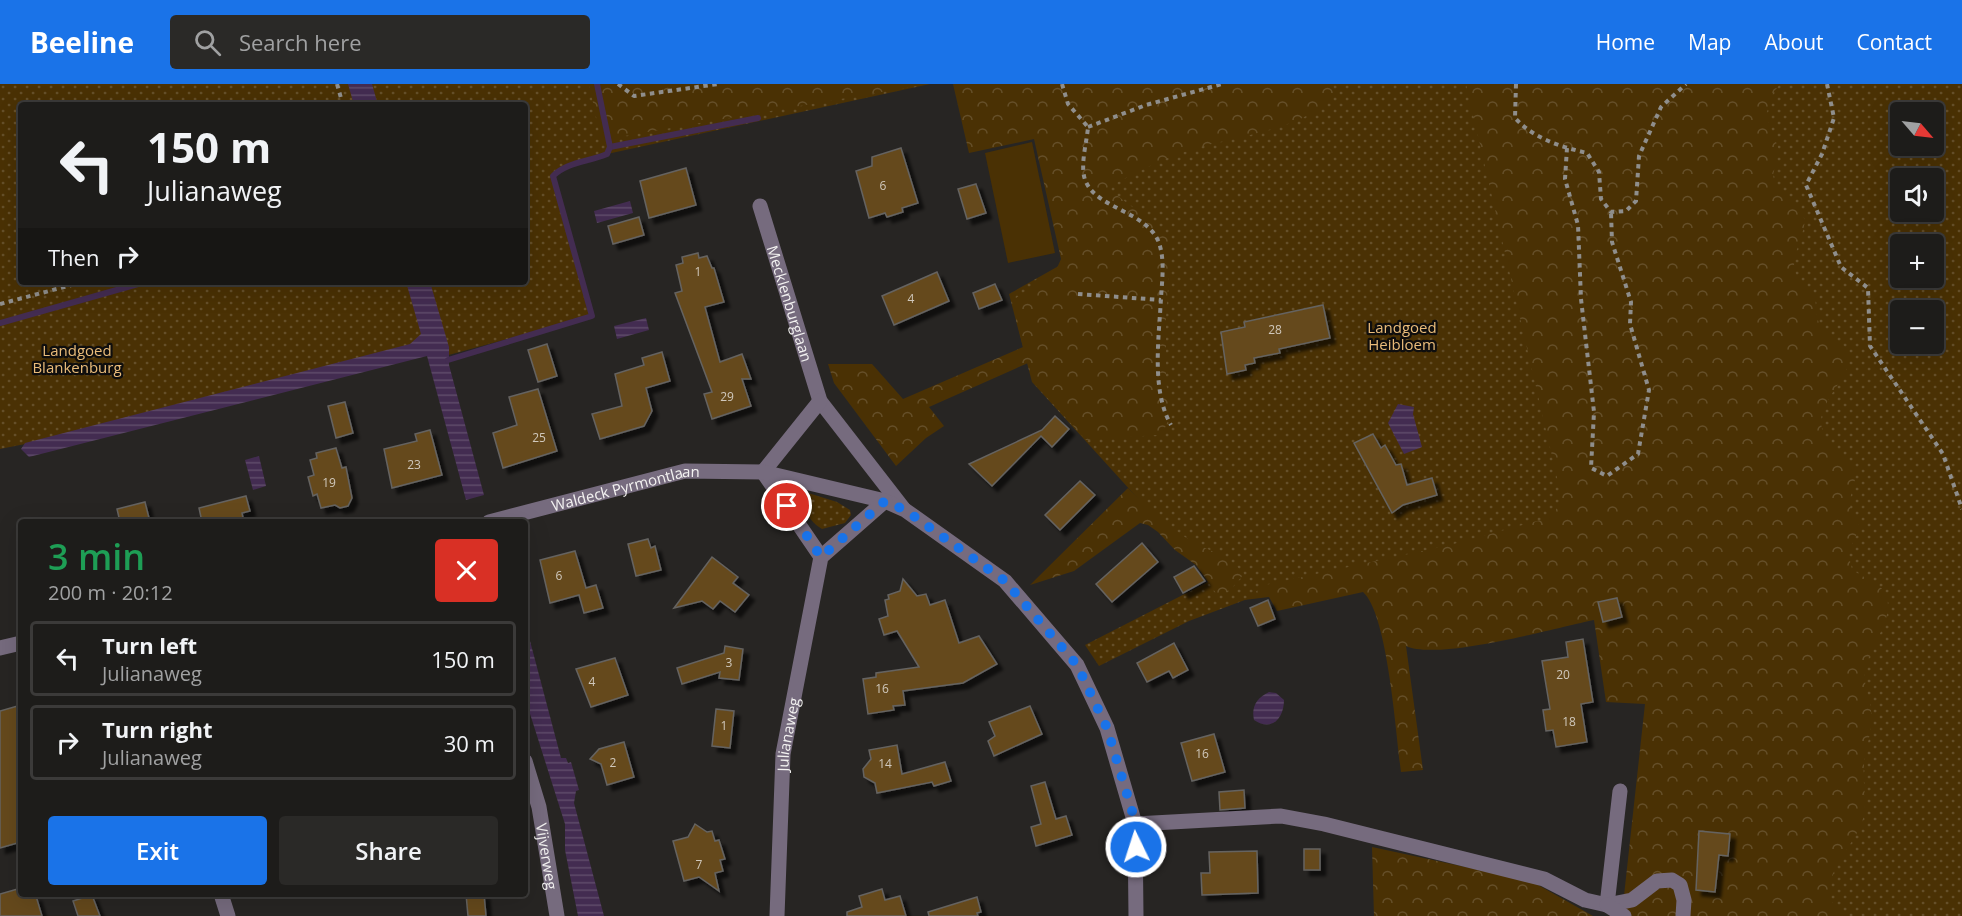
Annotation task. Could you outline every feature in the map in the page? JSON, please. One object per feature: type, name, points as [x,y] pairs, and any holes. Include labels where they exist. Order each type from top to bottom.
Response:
[{"type":"street","name":"Mecklenburglaan","points":[[760,206],[820,401],[905,510]]},
{"type":"street","points":[[820,401],[763,472],[821,557],[885,501]]},
{"type":"street","name":"Waldeck Pyrmontlaan","points":[[501,519],[685,471],[763,472],[885,501],[905,510]]},
{"type":"street","points":[[905,510],[1005,581],[1077,665],[1107,728],[1136,824],[1136,916]]},
{"type":"street","name":"Julianaweg","points":[[772,913],[783,754],[821,557]]},
{"type":"street","points":[[0,648],[18,644]]},
{"type":"street","name":"Vijverweg","points":[[528,772],[538,807],[557,916]]},
{"type":"street","points":[[1607,905],[1620,791]]},
{"type":"street","points":[[1136,824],[1281,816],[1324,824],[1544,879],[1585,900],[1607,905],[1624,916]]},
{"type":"street","points":[[1607,905],[1632,900],[1657,881],[1672,880],[1680,885],[1684,900],[1683,916]]},
{"type":"street","points":[[222,897],[228,916]]},
{"type":"path","points":[[337,84],[342,102]]},
{"type":"path","points":[[618,84],[634,96],[718,84]]},
{"type":"path","points":[[1062,84],[1068,104],[1088,127],[1084,168],[1086,183],[1101,198],[1138,219],[1159,242],[1163,273],[1158,353],[1162,411],[1171,425]]},
{"type":"path","points":[[1088,127],[1146,105],[1222,84]]},
{"type":"path","points":[[1516,84],[1515,118],[1526,130],[1567,148],[1587,153],[1599,172],[1600,200],[1611,212],[1612,242],[1631,302],[1630,324],[1648,390],[1638,454],[1607,476],[1591,468],[1594,412],[1581,299],[1578,225],[1565,179],[1567,148]]},
{"type":"path","points":[[1611,212],[1626,210],[1636,201],[1639,156],[1661,107],[1686,84]]},
{"type":"path","points":[[1827,84],[1833,118],[1822,154],[1806,185],[1841,267],[1868,288],[1870,346],[1943,454],[1962,509]]},
{"type":"path","points":[[0,304],[72,285]]},
{"type":"path","points":[[1078,294],[1161,300]]},
{"type":"green space","name":"Landgoed Blankenburg","points":[[0,84],[930,84],[607,154],[559,172],[553,177],[592,316],[445,356],[412,352],[31,450],[25,444],[0,449]]},
{"type":"green space","points":[[589,84],[928,84],[601,140]]},
{"type":"green space","points":[[953,84],[1335,84],[1333,86],[1335,94],[1306,116],[1266,131],[1177,155],[1107,188],[1166,232],[1171,243],[1166,318],[1166,383],[1172,412],[1164,430],[1157,435],[1086,440],[1033,382],[1028,363],[929,407],[944,426],[926,438],[896,466],[834,383],[828,364],[872,364],[903,399],[1023,347],[1012,301],[1057,268],[1061,259],[1034,139],[969,153]]},
{"type":"green space","name":"Landgoed Heibloem","points":[[1038,84],[1962,84],[1962,916],[1795,916],[1646,546],[1364,583],[1266,592],[1189,621],[1099,666],[1085,645],[1212,580],[1032,382],[1009,294],[1064,263]]},
{"type":"green space","points":[[1466,84],[1780,84],[1773,93],[1766,115],[1779,150],[1773,175],[1776,188],[1805,219],[1795,258],[1796,275],[1813,291],[1820,326],[1845,347],[1849,354],[1847,369],[1826,403],[1821,421],[1822,428],[1828,441],[1854,470],[1850,504],[1860,527],[1848,553],[1852,569],[1877,584],[1885,592],[1888,607],[1884,625],[1865,671],[1872,718],[1864,765],[1863,819],[1831,880],[1830,893],[1833,904],[1843,916],[1608,916],[1622,914],[1645,704],[1606,702],[1594,620],[1526,636],[1469,646],[1422,650],[1406,646],[1423,770],[1401,772],[1385,649],[1372,605],[1363,592],[1277,611],[1269,597],[1244,600],[1265,585],[1450,545],[1548,518],[1560,505],[1561,495]]},
{"type":"green space","points":[[1032,142],[1055,253],[1008,263],[985,153]]},
{"type":"green space","points":[[1128,488],[1177,532],[1224,557],[1244,574],[1231,589],[1218,596],[1196,565],[1175,550],[1158,532],[1140,523],[1074,571],[1030,585]]},
{"type":"green space","points":[[805,492],[837,502],[850,510],[851,515],[845,523],[822,529],[805,511],[801,496]]},
{"type":"green space","points":[[1372,847],[1531,881],[1593,916],[1374,916]]},
{"type":"shaded area","points":[[348,84],[372,84],[377,102],[353,102]]},
{"type":"shaded area","points":[[630,201],[633,213],[597,223],[594,211]]},
{"type":"shaded area","points":[[407,285],[431,285],[449,347],[449,365],[484,495],[466,500],[427,356],[29,457],[21,449],[25,443],[410,344],[421,334]]},
{"type":"shaded area","points":[[646,318],[649,330],[617,339],[614,326]]},
{"type":"shaded area","points":[[1398,404],[1414,407],[1413,414],[1422,447],[1404,454],[1388,423]]},
{"type":"shaded area","points":[[259,456],[266,486],[253,490],[245,460]]},
{"type":"shaded area","points":[[528,633],[561,758],[566,758],[568,763],[571,762],[579,790],[576,791],[574,803],[604,916],[578,916],[565,850],[565,824],[528,707]]},
{"type":"shaded area","points":[[1269,692],[1276,693],[1284,700],[1282,712],[1271,724],[1260,723],[1254,720],[1254,707],[1261,697]]},
{"type":"building","points":[[901,148],[918,203],[902,208],[903,212],[887,217],[885,213],[869,218],[856,171],[872,166],[872,157]]},
{"type":"building","points":[[686,168],[696,205],[649,218],[640,181]]},
{"type":"building","points":[[976,184],[986,213],[967,219],[958,189]]},
{"type":"building","points":[[639,217],[644,235],[613,244],[608,226]]},
{"type":"building","points":[[698,253],[699,258],[707,256],[714,268],[724,302],[705,307],[720,362],[742,354],[751,379],[742,379],[751,406],[712,419],[704,394],[712,392],[675,293],[682,291],[676,265],[683,263],[682,257]]},
{"type":"building","points":[[937,272],[949,301],[894,325],[882,296]]},
{"type":"building","points":[[995,284],[1002,300],[979,309],[973,293]]},
{"type":"building","points":[[1323,305],[1330,338],[1279,349],[1280,353],[1254,358],[1255,363],[1245,365],[1246,370],[1227,374],[1221,332],[1245,327],[1244,322]]},
{"type":"building","points":[[547,344],[557,376],[538,382],[528,350]]},
{"type":"building","points":[[662,352],[670,381],[646,388],[652,411],[644,426],[600,439],[592,414],[622,406],[615,374],[644,365],[642,358]]},
{"type":"building","points":[[538,389],[557,451],[503,468],[493,433],[517,425],[509,397]]},
{"type":"building","points":[[345,402],[353,433],[336,438],[328,406]]},
{"type":"building","points":[[1055,416],[1069,429],[1052,447],[1041,436],[992,486],[969,464],[1042,430]]},
{"type":"building","points":[[430,430],[442,475],[392,488],[384,449],[417,441],[415,434]]},
{"type":"building","points":[[1373,434],[1381,448],[1385,445],[1396,465],[1401,464],[1407,485],[1432,478],[1437,495],[1403,505],[1392,513],[1354,443]]},
{"type":"building","points":[[336,448],[342,468],[346,467],[352,498],[348,506],[340,508],[335,505],[321,508],[317,494],[313,496],[308,477],[314,475],[310,460],[317,458],[316,453]]},
{"type":"building","points":[[1080,481],[1095,495],[1060,530],[1045,515]]},
{"type":"building","points":[[246,496],[250,511],[242,513],[243,519],[201,519],[199,508]]},
{"type":"building","points":[[145,502],[149,519],[119,519],[117,509]]},
{"type":"building","points":[[648,539],[651,548],[655,546],[661,570],[636,576],[628,544]]},
{"type":"building","points":[[1142,543],[1158,562],[1112,602],[1096,584]]},
{"type":"building","points":[[575,551],[586,588],[596,585],[603,608],[584,613],[579,595],[550,603],[540,560]]},
{"type":"building","points":[[712,557],[738,577],[733,583],[749,595],[735,612],[720,601],[713,609],[702,601],[674,608]]},
{"type":"building","points":[[1194,566],[1205,581],[1183,593],[1174,577]]},
{"type":"building","points":[[903,579],[917,596],[926,594],[930,605],[945,600],[959,643],[979,636],[997,664],[963,683],[903,691],[905,705],[893,706],[894,710],[868,714],[863,679],[876,677],[876,673],[919,667],[897,631],[884,635],[879,619],[888,616],[885,600],[889,599],[888,595],[900,591]]},
{"type":"building","points":[[1617,598],[1622,617],[1603,622],[1598,602]]},
{"type":"building","points":[[1268,600],[1275,619],[1258,626],[1250,608]]},
{"type":"building","points":[[1583,639],[1593,702],[1581,704],[1587,742],[1556,747],[1553,730],[1546,731],[1543,710],[1550,709],[1542,661],[1568,657],[1566,642]]},
{"type":"building","points":[[1174,643],[1188,670],[1173,678],[1169,671],[1147,682],[1137,663]]},
{"type":"building","points":[[725,646],[743,649],[739,680],[719,678],[720,672],[682,684],[677,668],[724,653]]},
{"type":"building","points":[[615,658],[628,695],[591,707],[576,669]]},
{"type":"building","points":[[18,706],[18,843],[0,848],[0,711]]},
{"type":"building","points":[[1030,706],[1042,734],[994,756],[988,741],[995,736],[989,722]]},
{"type":"building","points":[[716,709],[734,711],[730,748],[712,746]]},
{"type":"building","points":[[1214,734],[1225,772],[1192,781],[1181,743]]},
{"type":"building","points":[[624,742],[634,777],[607,785],[601,764],[590,759],[599,749]]},
{"type":"building","points":[[897,745],[902,774],[945,762],[951,781],[934,786],[932,782],[877,793],[875,783],[864,777],[863,769],[871,759],[869,750]]},
{"type":"building","points":[[1045,782],[1056,819],[1066,816],[1072,835],[1036,846],[1031,827],[1041,824],[1031,786]]},
{"type":"building","points":[[1244,790],[1245,808],[1220,810],[1219,792]]},
{"type":"building","points":[[695,824],[707,832],[712,831],[715,841],[719,840],[725,859],[720,860],[723,871],[715,873],[719,891],[699,877],[684,881],[673,841],[688,837]]},
{"type":"building","points":[[1699,831],[1730,834],[1728,856],[1719,855],[1715,892],[1696,890]]},
{"type":"building","points":[[1304,849],[1320,849],[1320,870],[1304,870]]},
{"type":"building","points":[[1257,851],[1258,893],[1202,895],[1201,873],[1210,873],[1209,852]]},
{"type":"building","points":[[18,889],[18,897],[36,897],[42,916],[0,916],[0,894]]},
{"type":"building","points":[[882,889],[885,900],[900,896],[906,916],[847,916],[847,912],[862,907],[859,896]]},
{"type":"building","points":[[93,897],[100,916],[78,916],[73,901]]},
{"type":"building","points":[[466,897],[484,897],[486,916],[468,916]]},
{"type":"building","points":[[977,897],[981,912],[977,913],[978,916],[929,916],[928,912]]},
{"type":"waterway","points":[[448,360],[592,316],[553,176],[571,165],[607,154],[610,147],[597,84]]},
{"type":"waterway","points":[[610,147],[758,118]]},
{"type":"waterway","points":[[0,323],[134,285]]},
{"type":"route","points":[[787,506],[821,557],[885,501],[905,510],[1005,581],[1077,665],[1107,728],[1136,824],[1136,847]]}]
